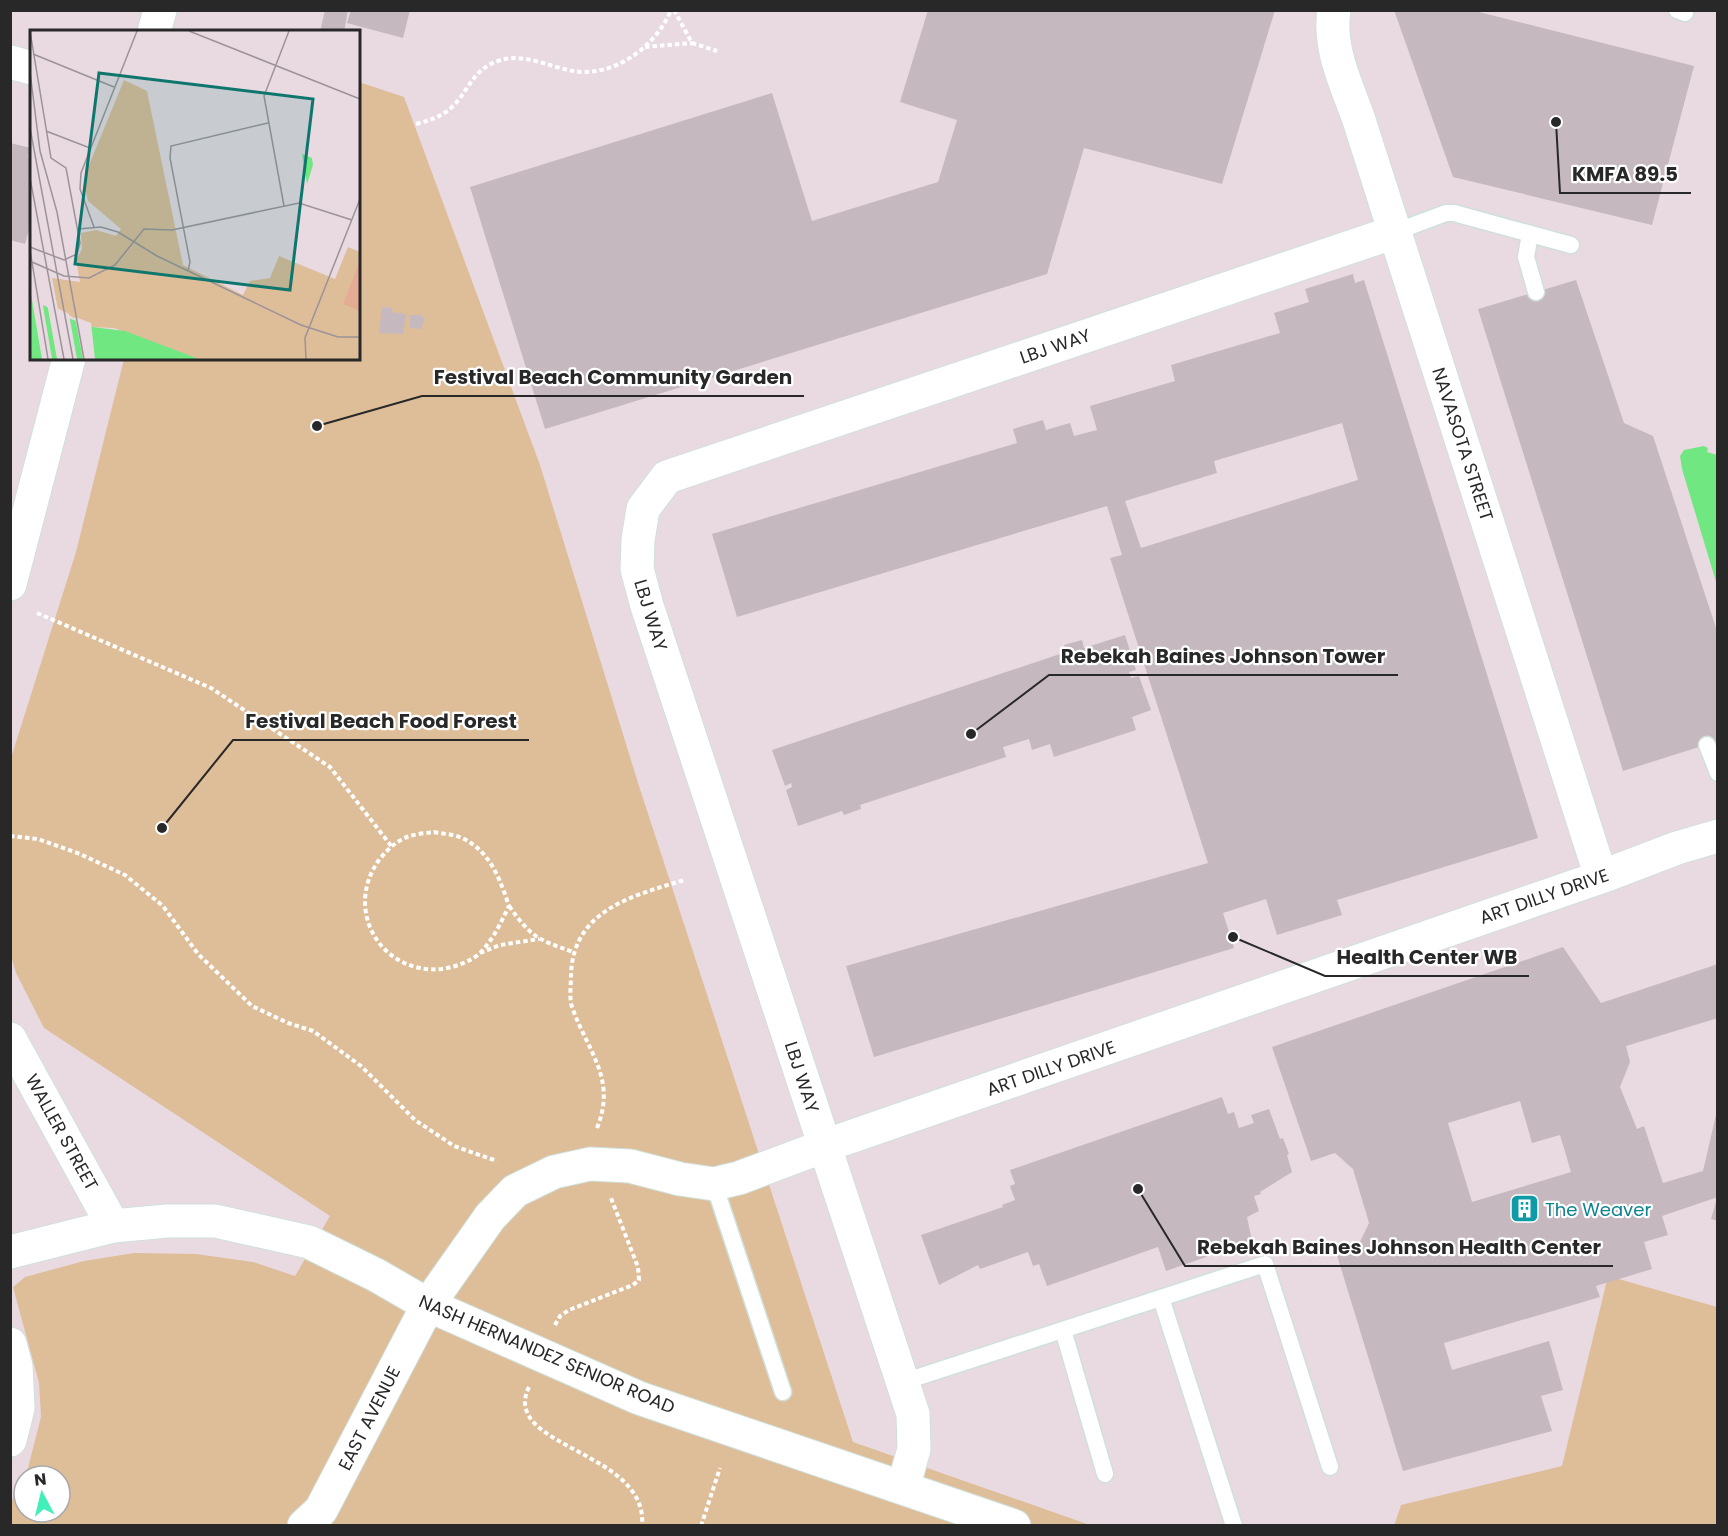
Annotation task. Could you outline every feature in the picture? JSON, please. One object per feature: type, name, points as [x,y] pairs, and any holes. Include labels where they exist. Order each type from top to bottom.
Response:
[{"type":"street","points":[[155,30],[160,10]]},
{"type":"street","name":"NAVASOTA STREET","points":[[1334,10],[1332,21],[1338,62],[1358,117],[1601,877]]},
{"type":"street","points":[[10,62],[30,67]]},
{"type":"street","name":"LBJ WAY","points":[[903,1488],[914,1449],[914,1414],[647,606],[637,569],[638,540],[643,509],[667,477],[1395,232]]},
{"type":"street","points":[[10,584],[68,360]]},
{"type":"street","name":"ART DILLY DRIVE","points":[[428,1305],[490,1217],[515,1191],[554,1172],[590,1164],[630,1166],[680,1179],[714,1184],[739,1178],[824,1146],[1601,877],[1677,848],[1718,836]]},
{"type":"street","name":"WALLER STREET","points":[[10,1039],[113,1226]]},
{"type":"street","name":"NASH HERNANDEZ SENIOR ROAD","points":[[10,1252],[113,1226],[167,1221],[214,1221],[309,1242],[376,1275],[428,1305],[639,1398],[1014,1526]]},
{"type":"street","name":"EAST AVENUE","points":[[304,1526],[321,1510],[428,1305]]},
{"type":"street","points":[[10,1344],[16,1366],[18,1408],[10,1440]]},
{"type":"lane","points":[[1395,232],[1446,213],[1454,213],[1571,245]]},
{"type":"lane","points":[[1530,234],[1526,257],[1536,292]]},
{"type":"lane","points":[[1707,745],[1718,773]]},
{"type":"lane","points":[[714,1184],[783,1392]]},
{"type":"lane","points":[[903,1382],[1265,1264],[1330,1467]]},
{"type":"lane","points":[[1161,1298],[1234,1526]]},
{"type":"lane","points":[[1063,1330],[1105,1474]]},
{"type":"path","points":[[416,124],[435,119],[445,113],[455,105],[473,77],[487,66],[502,59],[523,58],[576,72],[595,71],[622,62],[645,47],[654,38],[672,10],[692,43]]},
{"type":"path","points":[[645,47],[692,43],[717,51]]},
{"type":"path","points":[[38,613],[211,688],[330,767],[392,847]]},
{"type":"path","points":[[539,939],[500,945],[455,967],[428,970],[401,963],[380,945],[367,923],[364,897],[370,872],[385,851],[407,837],[435,832],[462,838],[485,855],[499,878],[509,906],[525,927],[539,939],[573,952]]},
{"type":"path","points":[[10,836],[38,839],[80,854],[125,875],[163,906],[198,954],[252,1006],[288,1023],[313,1031],[361,1066],[415,1120],[454,1146],[502,1163]]},
{"type":"path","points":[[597,1128],[604,1112],[603,1076],[572,1005],[573,952],[589,926],[606,910],[633,895],[684,880]]},
{"type":"path","points":[[479,954],[496,932],[509,906]]},
{"type":"path","points":[[554,1330],[560,1316],[569,1310],[633,1285],[639,1280],[638,1267],[610,1198]]},
{"type":"path","points":[[530,1386],[527,1391],[526,1413],[533,1424],[565,1446],[596,1460],[620,1475],[634,1494],[643,1514],[642,1526]]},
{"type":"path","points":[[700,1526],[720,1468]]},
{"type":"shaded area","points":[[360,82],[404,97],[540,465],[639,786],[853,1442],[1090,1525],[11,1526],[12,1500],[12,1524],[72,1524],[72,1464],[29,1464],[41,1417],[39,1383],[13,1287],[25,1277],[84,1261],[134,1253],[196,1254],[253,1262],[295,1276],[330,1216],[44,1028],[16,973],[11,956],[10,761],[76,552],[124,360],[360,360]]},
{"type":"shaded area","points":[[1704,446],[1708,448],[1707,452],[1717,455],[1717,585],[1680,456],[1684,450]]},
{"type":"shaded area","points":[[1608,1276],[1717,1307],[1717,1525],[1394,1526],[1401,1505],[1562,1466]]},
{"type":"building","points":[[325,10],[348,10],[344,30],[320,30]]},
{"type":"building","points":[[351,10],[410,10],[403,38],[347,23]]},
{"type":"building","points":[[928,10],[1275,10],[1222,184],[1084,148],[1047,274],[545,429],[470,187],[772,93],[812,221],[938,182],[957,120],[900,102]]},
{"type":"building","points":[[1394,10],[1471,10],[1694,66],[1652,225],[1453,177]]},
{"type":"building","points":[[10,143],[30,148],[28,157],[30,158],[30,226],[25,244],[10,240]]},
{"type":"building","points":[[1353,274],[1355,283],[1364,280],[1538,838],[1337,900],[1342,915],[1277,935],[1266,899],[1223,913],[1234,948],[874,1057],[846,966],[1208,863],[1110,558],[1122,555],[1107,506],[737,617],[712,534],[1017,443],[1013,429],[1043,420],[1046,430],[1070,423],[1074,436],[1097,430],[1090,406],[1175,381],[1171,365],[1280,333],[1274,313],[1309,302],[1305,289]],"holes":[[[1342,423],[1358,480],[1141,548],[1125,501],[1217,473],[1214,461]]]},
{"type":"building","points":[[1576,280],[1624,423],[1653,436],[1718,634],[1718,741],[1623,771],[1478,309]]},
{"type":"building","points":[[382,307],[393,308],[392,312],[406,314],[403,334],[379,333]]},
{"type":"building","points":[[410,315],[422,315],[421,317],[425,318],[421,329],[410,328]]},
{"type":"building","points":[[1125,635],[1136,670],[1129,672],[1131,678],[1139,676],[1151,710],[1132,717],[1136,730],[1054,757],[1050,744],[1032,750],[1029,739],[1003,747],[1006,757],[860,805],[861,809],[844,815],[842,811],[798,826],[786,790],[792,787],[791,783],[785,786],[772,750],[1066,652],[1064,645],[1082,640],[1084,648]]},
{"type":"building","name":"The Weaver","points":[[1563,947],[1601,1003],[1718,964],[1718,1018],[1626,1046],[1630,1062],[1620,1087],[1637,1129],[1644,1126],[1663,1183],[1703,1171],[1718,1106],[1718,1197],[1662,1216],[1668,1235],[1644,1242],[1652,1269],[1596,1286],[1600,1297],[1444,1343],[1452,1370],[1549,1341],[1563,1390],[1541,1396],[1552,1431],[1403,1471],[1336,1252],[1359,1244],[1369,1223],[1353,1169],[1335,1153],[1311,1161],[1272,1047]],"holes":[[[1520,1101],[1532,1143],[1560,1135],[1571,1172],[1472,1202],[1448,1123]]]},
{"type":"building","points":[[1222,1097],[1228,1114],[1234,1112],[1239,1128],[1254,1123],[1251,1115],[1269,1109],[1280,1139],[1283,1138],[1289,1154],[1287,1155],[1292,1172],[1260,1192],[1261,1194],[1254,1196],[1259,1211],[1247,1217],[1252,1241],[1166,1271],[1158,1247],[1047,1286],[1039,1264],[1033,1266],[1028,1252],[980,1269],[978,1265],[939,1285],[921,1235],[1003,1207],[1002,1205],[1015,1200],[1010,1186],[1015,1184],[1010,1170]]},
{"type":"building","points":[[1718,1198],[1718,1221],[1711,1219]]},
{"type":"place","name":"KMFA 89.5","points":[[1556,122]]},
{"type":"place","name":"Festival Beach Community Garden","points":[[317,426]]},
{"type":"place","name":"Rebekah Baines Johnson Tower","points":[[971,734]]},
{"type":"place","name":"Festival Beach Food Forest","points":[[162,828]]},
{"type":"place","name":"Health Center WB","points":[[1233,937]]},
{"type":"place","name":"Rebekah Baines Johnson Health Center","points":[[1138,1189]]},
{"type":"place","name":"The Weaver","points":[[1524,1209]]}]
